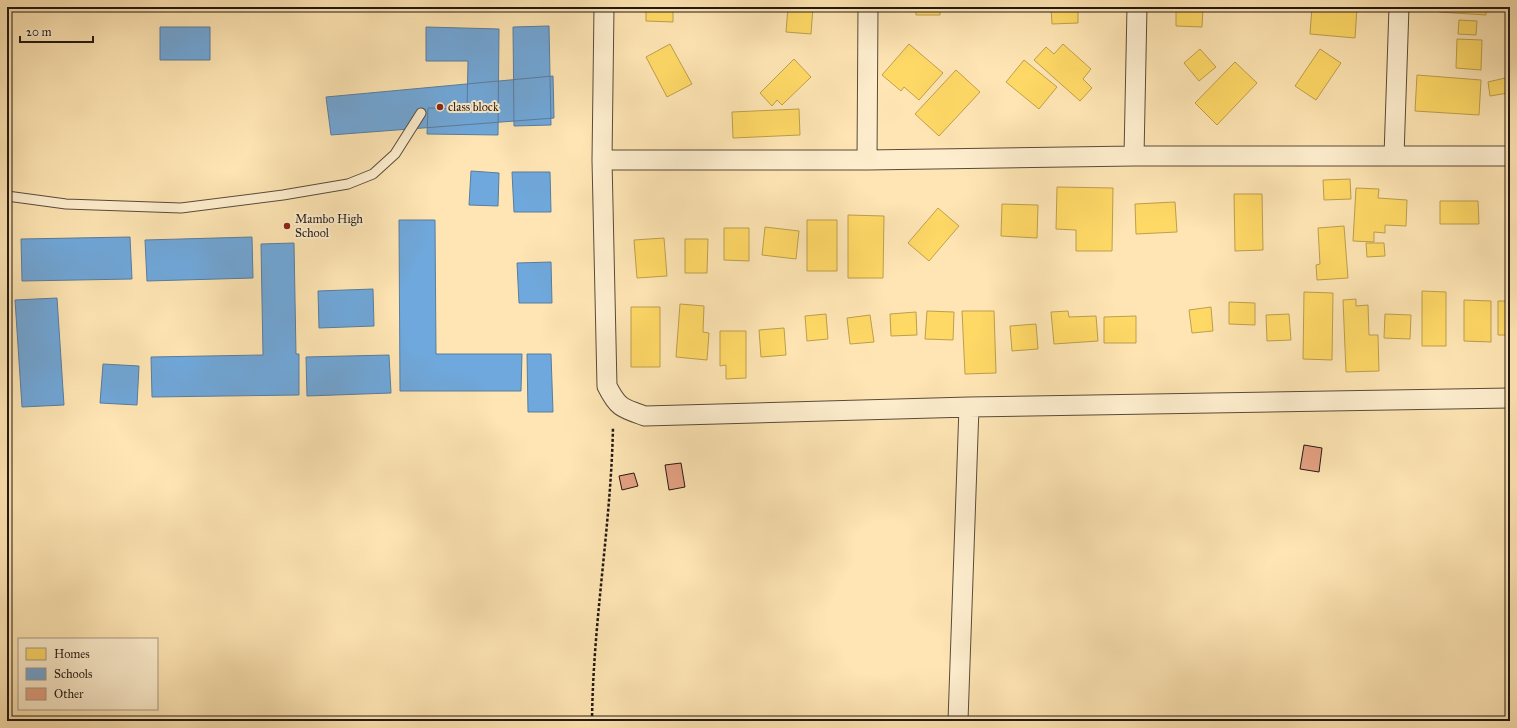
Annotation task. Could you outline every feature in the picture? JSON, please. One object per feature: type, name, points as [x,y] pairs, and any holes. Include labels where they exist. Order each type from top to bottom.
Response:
[{"type":"street","points":[[604,7],[602,160],[607,386],[613,398],[623,409],[645,416],[968,407],[1510,398]]},
{"type":"street","points":[[867,160],[868,7]]},
{"type":"street","points":[[1134,156],[1137,7]]},
{"type":"street","points":[[1394,156],[1399,7]]},
{"type":"street","points":[[602,160],[867,160],[1134,156],[1510,156]]},
{"type":"street","points":[[958,721],[968,407]]},
{"type":"lane","points":[[7,196],[66,204],[181,208],[282,195],[348,184],[373,174],[395,154],[421,113]]},
{"type":"path","points":[[592,721],[597,617],[612,461],[613,398]]},
{"type":"building: Homes","points":[[646,7],[673,7],[673,22],[646,21]]},
{"type":"building: Homes","points":[[788,7],[813,7],[811,34],[786,32]]},
{"type":"building: Homes","points":[[916,7],[947,7],[947,10],[940,10],[940,15],[916,15]]},
{"type":"building: Homes","points":[[1051,7],[1078,7],[1078,23],[1052,24]]},
{"type":"building: Homes","points":[[1176,7],[1203,7],[1202,27],[1176,26]]},
{"type":"building: Homes","points":[[1312,7],[1357,8],[1355,38],[1310,34]]},
{"type":"building: Homes","points":[[1440,7],[1486,7],[1486,15],[1439,12]]},
{"type":"building: Homes","points":[[1459,20],[1477,21],[1476,35],[1458,34]]},
{"type":"building: Homes","points":[[1457,39],[1482,40],[1481,70],[1456,68]]},
{"type":"building: Homes","points":[[670,44],[692,84],[667,97],[646,57]]},
{"type":"building: Homes","points":[[909,44],[943,73],[919,100],[904,87],[901,91],[882,75]]},
{"type":"building: Homes","points":[[1063,44],[1091,69],[1083,79],[1092,88],[1080,101],[1034,60],[1046,47],[1054,54]]},
{"type":"building: Homes","points":[[1200,49],[1216,67],[1199,81],[1184,63]]},
{"type":"building: Homes","points":[[1320,49],[1341,63],[1316,100],[1295,86]]},
{"type":"building: Homes","points":[[794,59],[811,77],[782,105],[777,100],[772,106],[760,93]]},
{"type":"building: Homes","points":[[1024,60],[1057,87],[1039,109],[1006,82]]},
{"type":"building: Homes","points":[[1235,62],[1257,83],[1217,125],[1195,103]]},
{"type":"building: Homes","points":[[956,70],[980,92],[939,136],[915,114]]},
{"type":"building: Homes","points":[[1417,75],[1481,80],[1479,115],[1415,111]]},
{"type":"building: Homes","points":[[1505,78],[1508,93],[1490,96],[1488,82]]},
{"type":"building: Homes","points":[[799,109],[800,135],[733,138],[732,112]]},
{"type":"building: Homes","points":[[1350,179],[1351,199],[1324,200],[1323,180]]},
{"type":"building: Homes","points":[[1057,187],[1113,188],[1112,251],[1076,251],[1076,230],[1056,229]]},
{"type":"building: Homes","points":[[1356,188],[1379,189],[1378,198],[1407,200],[1406,226],[1385,225],[1385,233],[1374,232],[1374,242],[1353,241]]},
{"type":"building: Homes","points":[[1234,194],[1262,194],[1263,250],[1235,251]]},
{"type":"building: Homes","points":[[1440,201],[1478,201],[1479,224],[1440,224]]},
{"type":"building: Homes","points":[[1175,202],[1177,232],[1136,234],[1135,204]]},
{"type":"building: Homes","points":[[1002,204],[1038,205],[1037,238],[1001,236]]},
{"type":"building: Homes","points":[[938,208],[959,226],[929,261],[908,243]]},
{"type":"building: Homes","points":[[848,215],[884,216],[883,278],[848,278]]},
{"type":"building: Homes","points":[[807,220],[837,220],[837,271],[807,271]]},
{"type":"building: Homes","points":[[1344,226],[1348,278],[1317,280],[1316,265],[1320,264],[1318,228]]},
{"type":"building: Homes","points":[[765,227],[799,231],[796,259],[762,255]]},
{"type":"building: Homes","points":[[724,228],[749,228],[749,261],[724,260]]},
{"type":"building: Homes","points":[[664,238],[667,276],[637,278],[634,240]]},
{"type":"building: Homes","points":[[685,239],[708,239],[707,273],[685,273]]},
{"type":"building: Homes","points":[[1366,243],[1384,243],[1385,256],[1367,257]]},
{"type":"building: Homes","points":[[1422,291],[1446,292],[1446,346],[1422,346]]},
{"type":"building: Homes","points":[[1304,292],[1333,293],[1332,360],[1303,359]]},
{"type":"building: Homes","points":[[1356,299],[1356,306],[1368,305],[1369,335],[1378,335],[1379,371],[1346,372],[1343,300]]},
{"type":"building: Homes","points":[[1464,300],[1491,301],[1491,342],[1464,341]]},
{"type":"building: Homes","points":[[1498,301],[1510,301],[1510,335],[1498,335]]},
{"type":"building: Homes","points":[[1229,302],[1255,303],[1255,325],[1229,324]]},
{"type":"building: Homes","points":[[680,304],[704,306],[703,332],[709,333],[707,360],[676,357]]},
{"type":"building: Homes","points":[[631,307],[660,307],[660,367],[631,367]]},
{"type":"building: Homes","points":[[1211,307],[1213,331],[1192,333],[1189,310]]},
{"type":"building: Homes","points":[[927,311],[954,312],[953,340],[925,339]]},
{"type":"building: Homes","points":[[962,311],[994,311],[996,373],[965,374]]},
{"type":"building: Homes","points":[[1068,311],[1069,317],[1096,316],[1098,341],[1054,344],[1051,312]]},
{"type":"building: Homes","points":[[916,312],[917,335],[891,336],[890,314]]},
{"type":"building: Homes","points":[[826,314],[828,339],[807,341],[805,316]]},
{"type":"building: Homes","points":[[1289,314],[1291,340],[1267,341],[1266,315]]},
{"type":"building: Homes","points":[[1385,314],[1411,315],[1410,339],[1384,338]]},
{"type":"building: Homes","points":[[870,315],[874,342],[850,344],[847,318]]},
{"type":"building: Homes","points":[[1136,316],[1136,343],[1104,343],[1104,317]]},
{"type":"building: Homes","points":[[1036,324],[1038,349],[1012,351],[1010,326]]},
{"type":"building: Homes","points":[[784,328],[786,355],[761,357],[759,330]]},
{"type":"building: Homes","points":[[720,331],[746,331],[746,378],[726,379],[726,365],[720,366]]},
{"type":"building: Schools","points":[[549,26],[551,125],[514,126],[513,27]]},
{"type":"building: Schools","points":[[160,27],[210,27],[210,60],[160,60]]},
{"type":"building: Schools","points":[[426,27],[499,29],[498,135],[427,134],[428,108],[467,109],[468,61],[426,61]]},
{"type":"building: Schools","name":"class block","points":[[553,76],[554,118],[331,135],[326,97]]},
{"type":"building: Schools","points":[[471,171],[499,173],[498,206],[469,205]]},
{"type":"building: Schools","points":[[512,172],[550,172],[551,212],[514,212]]},
{"type":"building: Schools","points":[[399,220],[435,220],[436,354],[522,354],[521,391],[400,391]]},
{"type":"building: Schools","points":[[130,237],[132,279],[22,281],[21,239]]},
{"type":"building: Schools","points":[[252,237],[253,278],[147,281],[145,240]]},
{"type":"building: Schools","points":[[294,243],[296,354],[299,354],[299,395],[152,397],[151,357],[263,355],[261,244]]},
{"type":"building: Schools","points":[[551,262],[552,303],[519,303],[517,263]]},
{"type":"building: Schools","points":[[373,289],[374,326],[319,328],[318,291]]},
{"type":"building: Schools","points":[[57,298],[64,405],[22,407],[15,300]]},
{"type":"building: Schools","points":[[527,354],[551,354],[553,412],[528,412]]},
{"type":"building: Schools","points":[[389,355],[391,393],[307,396],[306,357]]},
{"type":"building: Schools","points":[[103,364],[139,366],[137,405],[100,403]]},
{"type":"building: Other","points":[[1304,445],[1322,448],[1319,472],[1300,469]]},
{"type":"building: Other","points":[[681,463],[685,487],[669,490],[665,465]]},
{"type":"building: Other","points":[[634,473],[638,486],[622,490],[619,476]]},
{"type":"place","name":"class block","points":[[440,107]]},
{"type":"place","name":"Mambo High School","points":[[287,226]]}]
